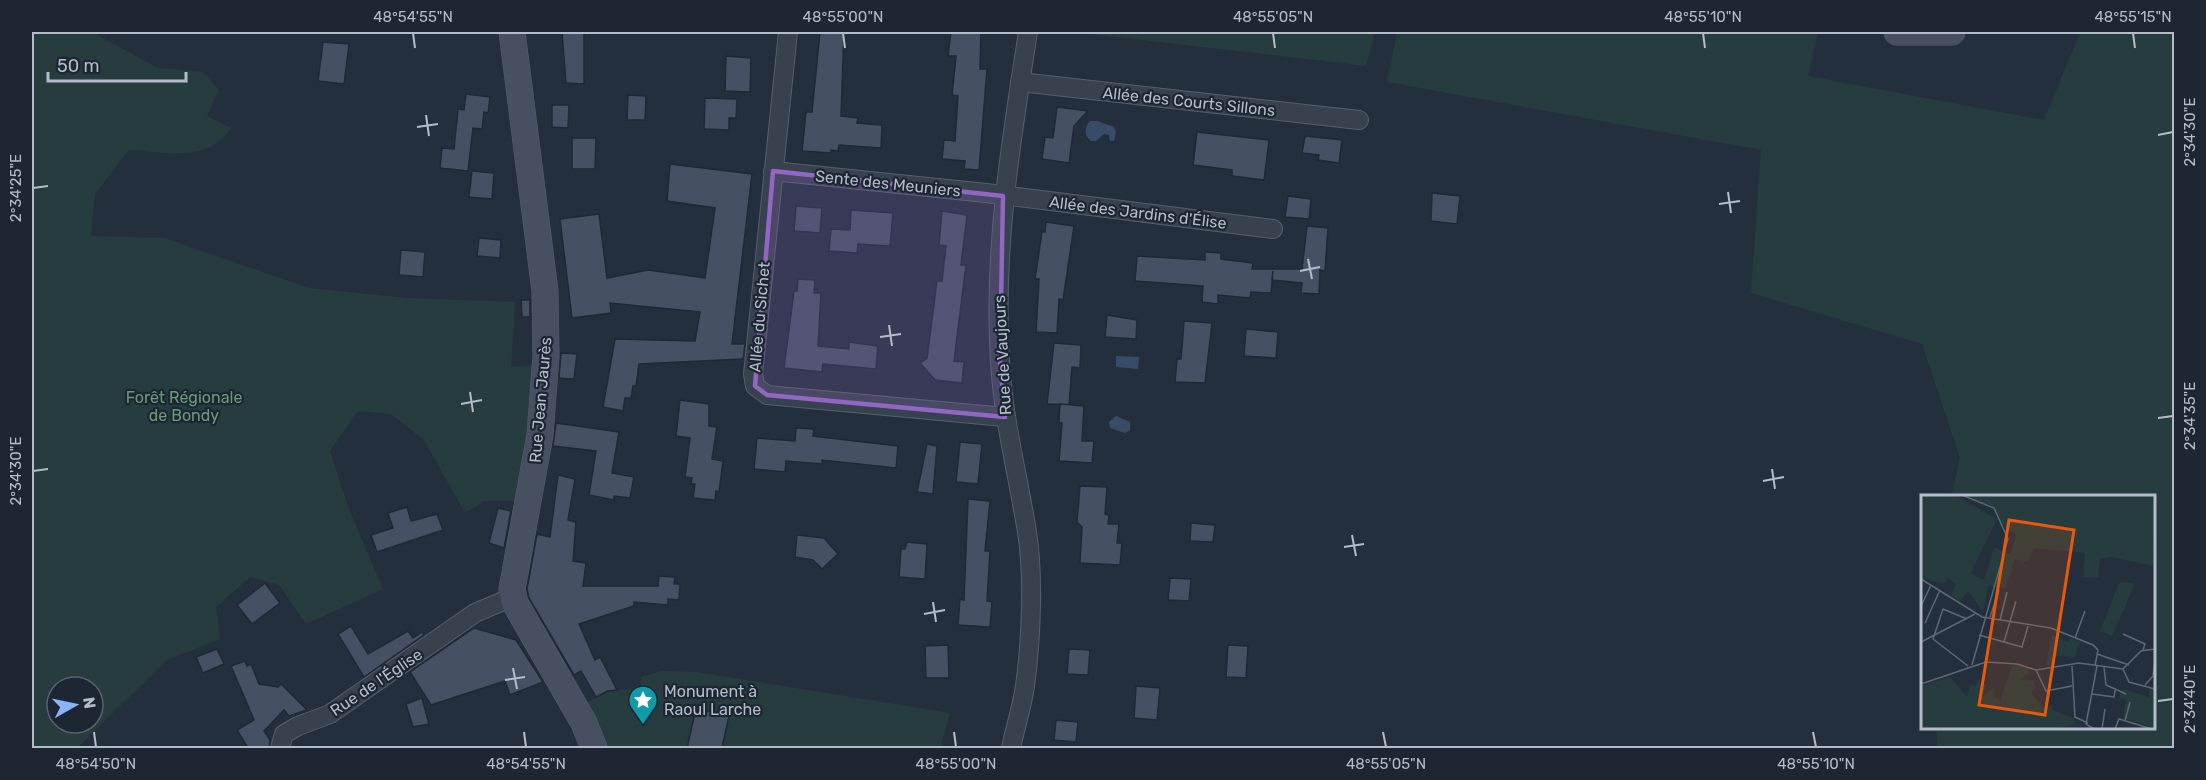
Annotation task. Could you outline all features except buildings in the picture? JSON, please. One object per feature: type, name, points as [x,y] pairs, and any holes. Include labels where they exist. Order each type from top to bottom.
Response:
[{"type":"street","name":"Rue Jean Jaurès","points":[[512,32],[545,291],[546,356],[540,435],[512,589],[513,597]]},
{"type":"street","name":"Allée du Sichet","points":[[788,32],[753,374],[754,386],[767,395],[1005,417]]},
{"type":"street","name":"Rue de Vaujours","points":[[1011,748],[1024,687],[1029,637],[1029,576],[1028,534],[1005,417],[999,349],[999,239],[1003,196],[1028,32]]},
{"type":"street","points":[[1897,32],[1952,32]]},
{"type":"street","name":"Allée des Courts Sillons","points":[[1020,82],[1359,120]]},
{"type":"street","name":"Sente des Meuniers","points":[[773,171],[1003,196]]},
{"type":"street","name":"Allée des Jardins d'Élise","points":[[1003,196],[1273,229]]},
{"type":"street","name":"Rue de l'Église","points":[[280,748],[284,734],[330,714],[475,613],[513,597]]},
{"type":"street","points":[[513,597],[584,723],[594,748]]},
{"type":"highlighted area","points":[[773,171],[1003,196],[1000,360],[1005,417],[767,395],[755,386]]},
{"type":"green space","name":"Forêt Régionale de Bondy","points":[[32,32],[97,32],[94,33],[158,68],[203,72],[219,90],[207,116],[231,128],[222,139],[199,151],[171,153],[129,150],[95,194],[91,236],[164,238],[309,288],[408,298],[515,302],[511,367],[538,365],[519,501],[484,501],[465,513],[424,440],[391,414],[358,411],[330,451],[349,509],[383,589],[306,624],[279,585],[250,577],[216,607],[220,639],[167,660],[105,721],[105,675],[45,675],[45,735],[90,735],[77,748],[32,748]]},
{"type":"green space","points":[[1073,32],[1375,32],[1366,66]]},
{"type":"green space","points":[[1397,32],[1818,32],[1808,76],[2044,120],[2080,32],[2174,32],[2174,748],[1938,748],[1936,729],[2155,729],[2155,495],[1951,495],[1960,458],[1922,344],[1751,293],[1761,150],[1387,82]]},
{"type":"green space","points":[[661,671],[698,672],[950,713],[940,748],[604,748],[588,702],[608,691],[640,688],[641,677]]},
{"type":"water","points":[[1090,121],[1114,127],[1116,132],[1114,141],[1110,141],[1109,135],[1104,134],[1096,141],[1091,141],[1086,131]]},
{"type":"water","points":[[1116,356],[1139,357],[1138,369],[1116,367]]},
{"type":"water","points":[[1116,416],[1130,422],[1130,430],[1125,433],[1110,428],[1109,422]]},
{"type":"place","name":"Monument à Raoul Larche","points":[[643,726]]}]
